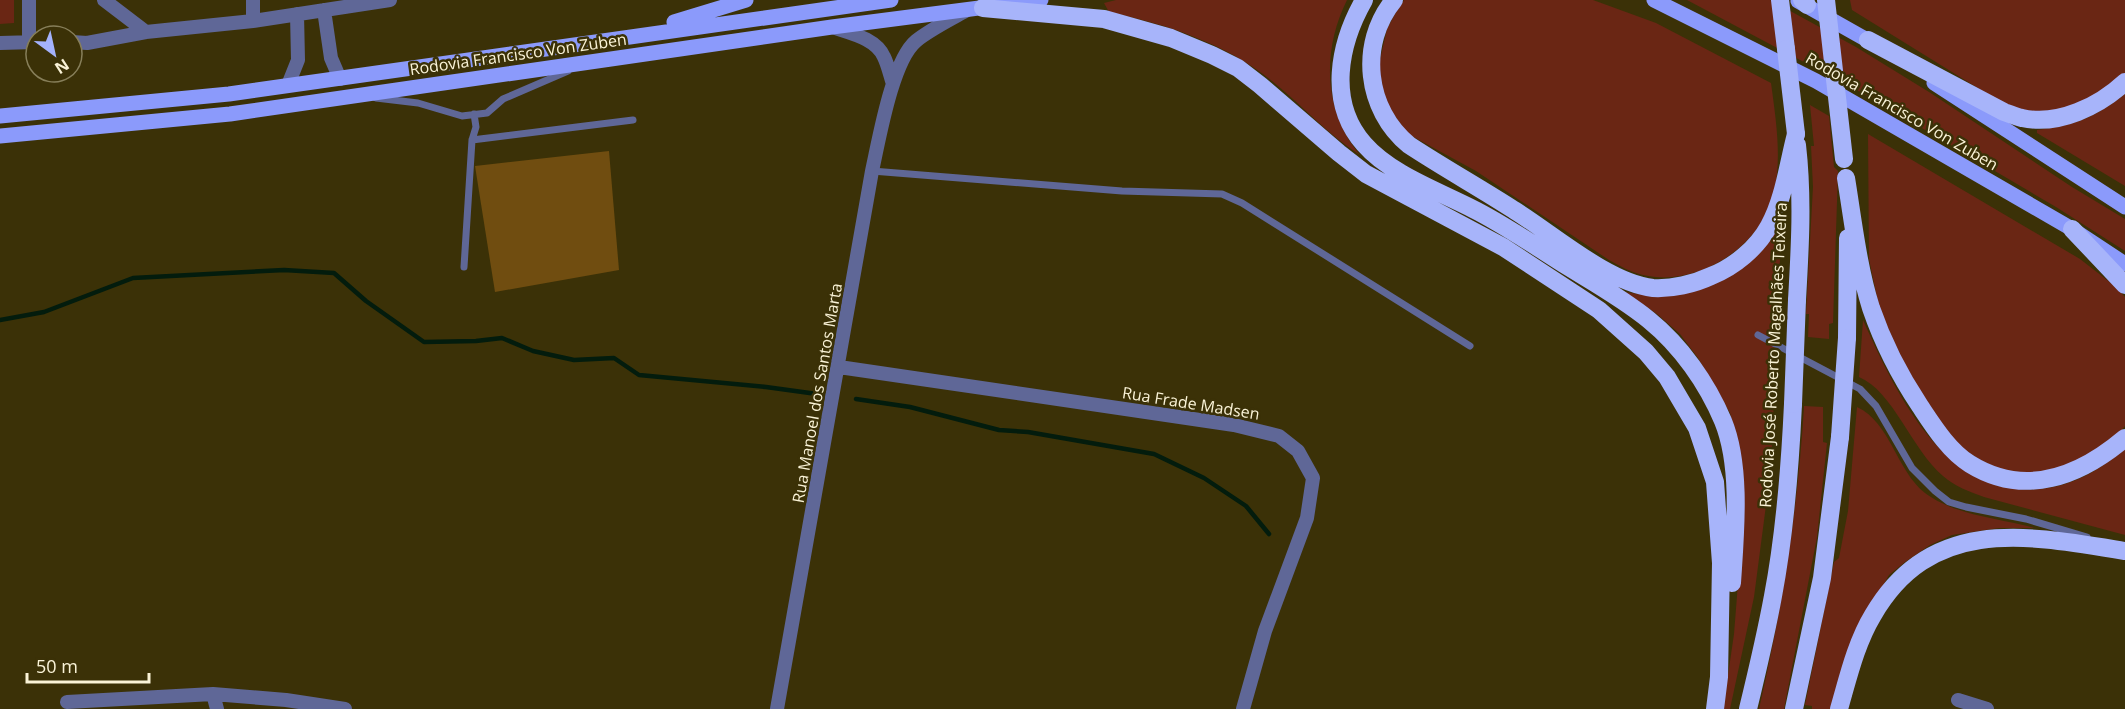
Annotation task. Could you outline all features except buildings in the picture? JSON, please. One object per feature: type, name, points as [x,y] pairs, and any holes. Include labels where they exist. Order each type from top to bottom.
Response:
[{"type":"highway","points":[[1364,0],[1351,22],[1340,70],[1343,100],[1351,122],[1363,142],[1382,162],[1488,216],[1650,320],[1677,346],[1711,396],[1724,423],[1736,488],[1731,602],[1715,709]]},
{"type":"highway","points":[[1394,0],[1376,35],[1371,51],[1371,70],[1372,86],[1381,112],[1398,136],[1605,270],[1633,283],[1654,288],[1678,286],[1700,281],[1721,272],[1738,261],[1769,227],[1796,134]]},
{"type":"highway","name":"Rodovia José Roberto Magalhães Teixeira","points":[[1748,709],[1780,556],[1789,479],[1793,404],[1801,175],[1780,0]]},
{"type":"highway","points":[[1794,709],[1822,578],[1840,437],[1847,338],[1848,249],[1845,159],[1826,0]]},
{"type":"highway","points":[[975,9],[1104,19],[1171,38],[1212,55],[1238,68],[1366,174],[1503,247],[1599,310],[1623,330],[1667,377],[1683,402],[1697,428],[1715,483],[1721,563],[1719,677]]},
{"type":"highway","points":[[1868,40],[2004,112],[2022,118],[2069,116],[2110,95],[2125,82]]},
{"type":"highway","points":[[1846,178],[1865,285],[1885,344],[1909,389],[1940,435],[1969,463],[1995,476],[2022,480],[2047,479],[2091,464],[2125,438]]},
{"type":"highway","points":[[2072,229],[2125,285]]},
{"type":"highway","points":[[1839,709],[1851,668],[1872,616],[1894,585],[1907,572],[1931,555],[1952,546],[1977,540],[2009,538],[2046,538],[2125,550]]},
{"type":"main road","points":[[595,42],[691,18],[746,0]]},
{"type":"main road","name":"Rodovia Francisco Von Zuben","points":[[0,116],[229,94],[891,0]]},
{"type":"main road","name":"Rodovia Francisco Von Zuben","points":[[0,136],[230,114],[832,27],[1041,0]]},
{"type":"main road","name":"Rodovia Francisco Von Zuben","points":[[1654,0],[1816,81],[2072,229],[2125,264]]},
{"type":"main road","points":[[1802,2],[1868,40],[2125,207]]},
{"type":"street","points":[[29,0],[31,24]]},
{"type":"street","points":[[104,0],[146,32]]},
{"type":"street","points":[[253,0],[253,21]]},
{"type":"street","points":[[84,43],[146,32],[253,21],[390,0]]},
{"type":"street","name":"Rua Manoel dos Santos Marta","points":[[777,709],[872,171],[893,84],[914,42],[975,9]]},
{"type":"street","points":[[324,10],[329,49],[340,79]]},
{"type":"street","points":[[288,85],[298,60],[297,14]]},
{"type":"street","points":[[832,27],[865,39],[875,46],[884,55],[893,84]]},
{"type":"street","points":[[0,43],[24,42]]},
{"type":"street","name":"Rua Frade Madsen","points":[[838,367],[1234,425],[1279,436],[1298,451],[1313,478],[1307,518],[1265,631],[1244,709]]},
{"type":"street","points":[[67,702],[213,694],[285,700],[345,709]]},
{"type":"street","points":[[213,694],[217,709]]},
{"type":"street","points":[[1958,700],[1987,709]]},
{"type":"lane","points":[[356,96],[418,103],[462,116],[487,113],[503,99],[588,62]]},
{"type":"lane","points":[[464,267],[472,140],[476,127],[474,114]]},
{"type":"lane","points":[[472,140],[633,120]]},
{"type":"lane","points":[[872,171],[1122,191],[1222,194],[1242,203],[1470,346]]},
{"type":"lane","points":[[1758,335],[1860,389],[1876,406],[1912,468],[1949,502],[2026,519],[2125,550]]},
{"type":"shaded area","points":[[0,0],[14,0],[14,23],[0,24]]},
{"type":"shaded area","points":[[1116,0],[1347,0],[1333,39],[1330,80],[1339,119],[1360,155],[1272,81],[1236,56],[1174,29],[1109,12],[1104,3]]},
{"type":"shaded area","points":[[1404,0],[1593,0],[1656,23],[1771,83],[1778,166],[1774,193],[1767,213],[1756,230],[1741,246],[1724,259],[1705,269],[1684,275],[1664,277],[1629,271],[1609,260],[1476,171],[1408,134],[1386,104],[1378,68],[1387,29]]},
{"type":"shaded area","points":[[1687,0],[1770,0],[1856,47],[2125,219],[2125,251],[2056,207],[1864,94]]},
{"type":"shaded area","points":[[1850,0],[2125,0],[2125,76],[2084,100],[2057,110],[2027,112],[2010,108],[1852,10]]},
{"type":"shaded area","points":[[2125,94],[2125,186],[2037,133],[2037,130],[2063,126],[2094,115]]},
{"type":"shaded area","points":[[1810,105],[1829,116],[1834,167],[1838,171],[1833,323],[1829,324],[1829,339],[1808,337],[1809,314],[1806,314],[1813,187],[1811,146],[1814,146]]},
{"type":"shaded area","points":[[1868,134],[2080,259],[2116,287],[2125,297],[2125,426],[2110,444],[2063,469],[2024,473],[2000,469],[1982,461],[1950,436],[1903,365],[1879,307],[1869,259]]},
{"type":"shaded area","points":[[1782,213],[1771,467],[1754,597],[1730,709],[1723,709],[1734,634],[1744,507],[1737,443],[1730,413],[1698,358],[1680,334],[1657,314],[1625,292],[1651,296],[1692,291]]},
{"type":"shaded area","points":[[1863,320],[1908,408],[1928,435],[1951,459],[1976,477],[2006,487],[2040,489],[2052,487],[2086,476],[2107,463],[2125,447],[2125,535],[1984,497],[1947,480],[1922,452],[1882,395],[1871,384],[1859,377]]},
{"type":"shaded area","points":[[1804,406],[1823,407],[1823,442],[1827,443],[1817,537],[1784,709],[1759,709],[1788,559],[1798,483]]},
{"type":"shaded area","points":[[1857,407],[1878,424],[1907,472],[1925,493],[1937,501],[1964,512],[2035,528],[1999,528],[1952,535],[1930,545],[1905,562],[1889,575],[1861,623],[1831,709],[1812,709],[1812,706],[1805,705],[1834,562],[1839,558],[1848,511]]},
{"type":"waterway","points":[[0,320],[44,312],[133,278],[284,270],[334,273],[366,301],[424,342],[502,338],[533,351],[574,360],[614,358],[639,375],[817,394]]},
{"type":"waterway","points":[[856,399],[910,407],[999,430],[1028,432],[1154,454],[1204,478],[1246,506],[1269,534]]}]
